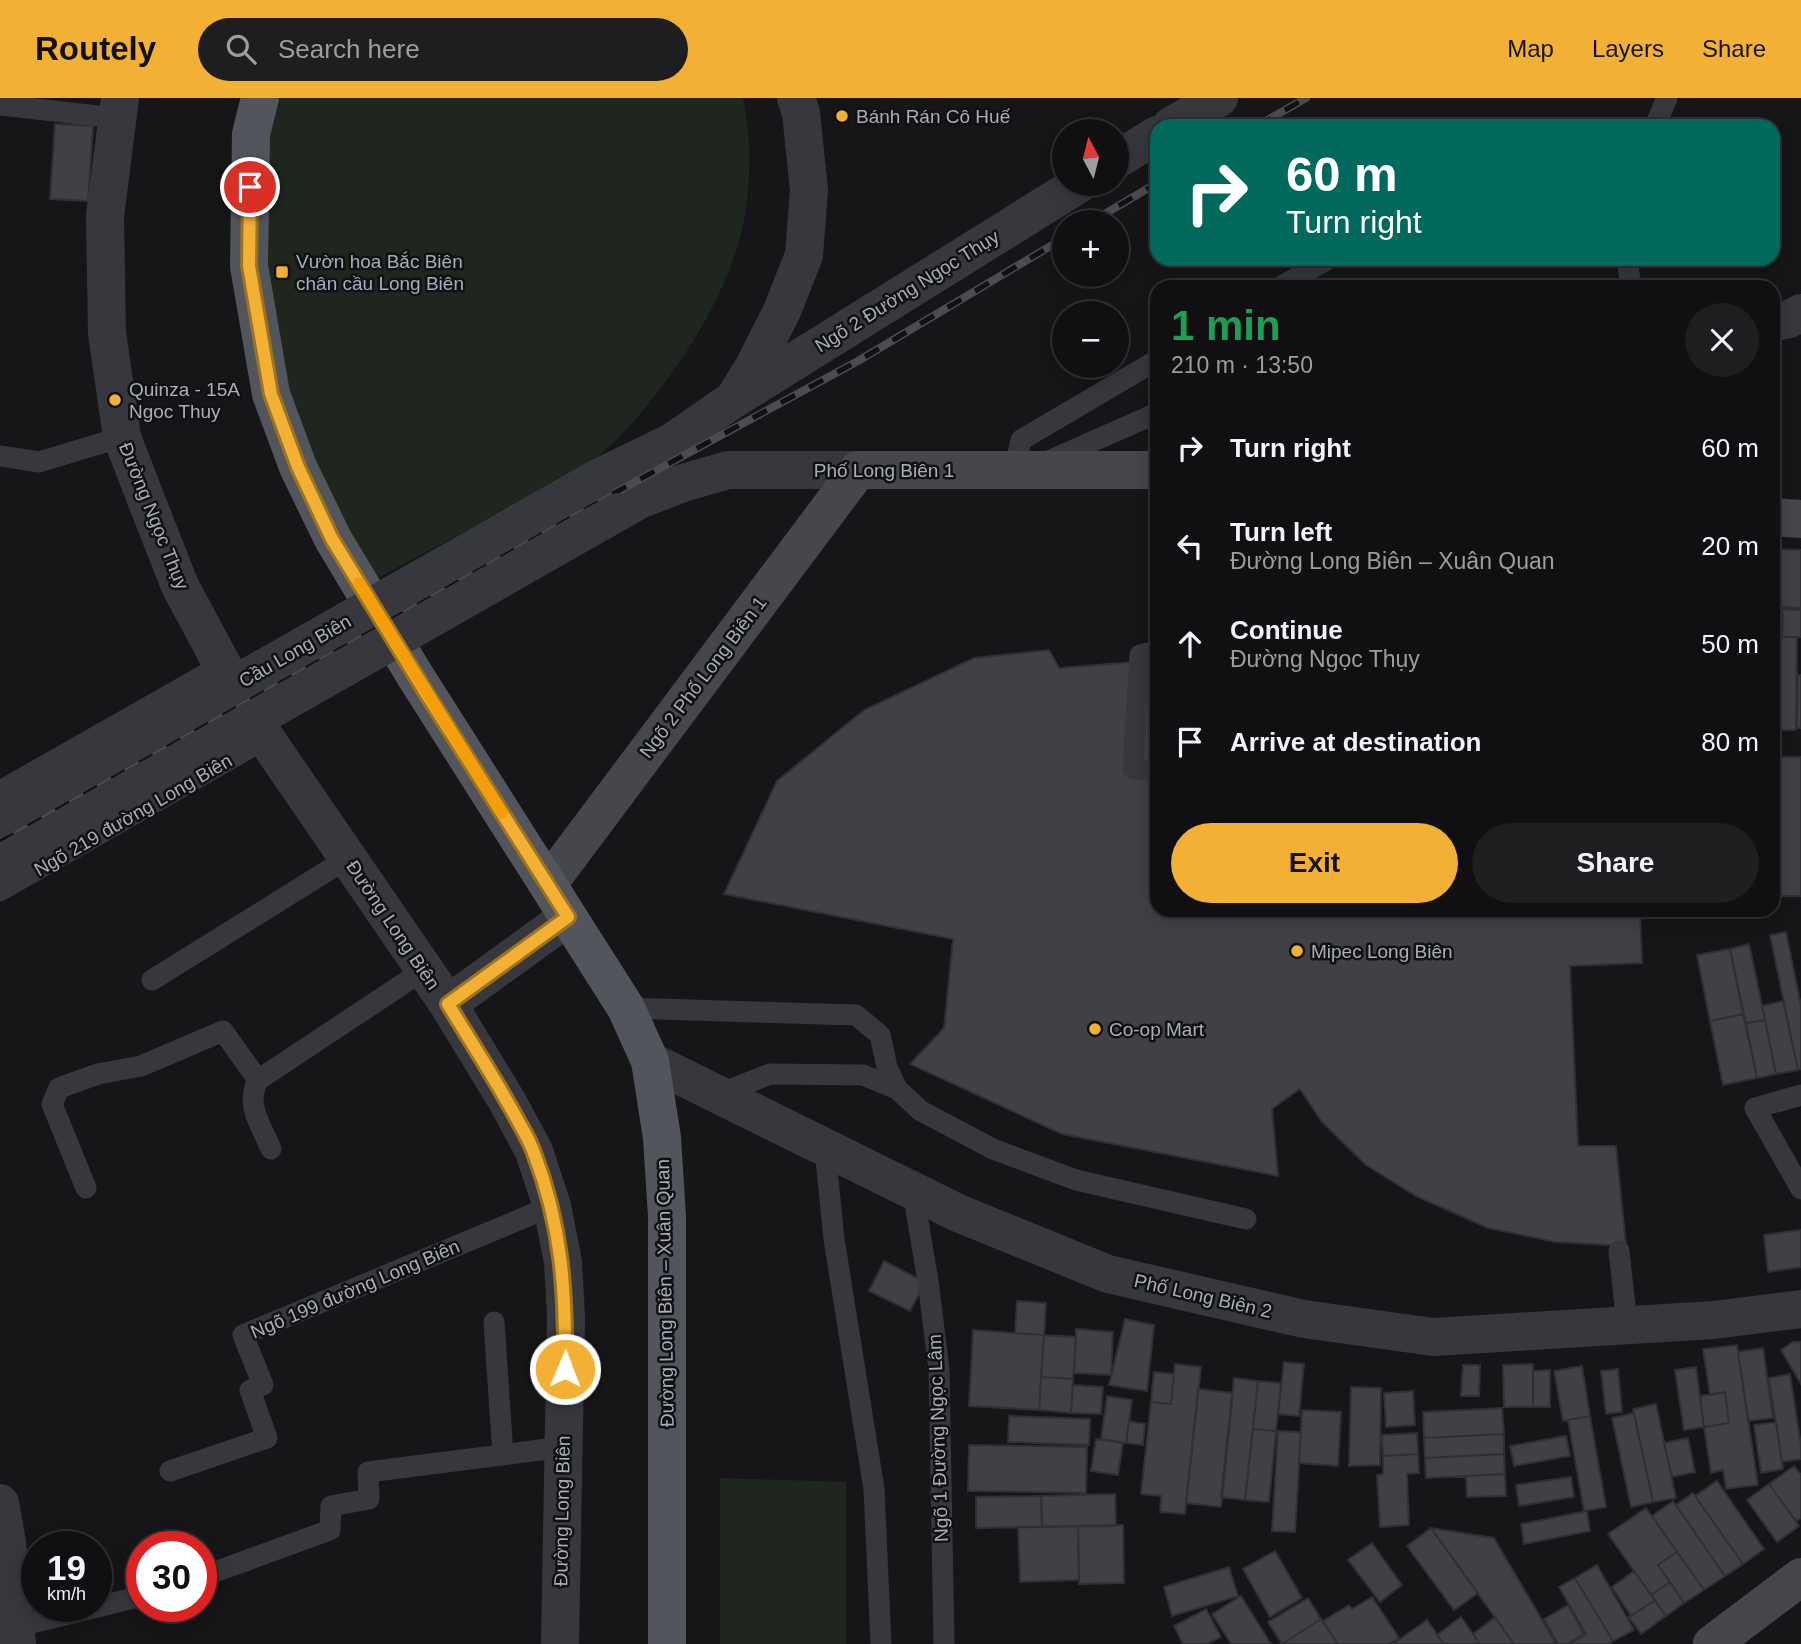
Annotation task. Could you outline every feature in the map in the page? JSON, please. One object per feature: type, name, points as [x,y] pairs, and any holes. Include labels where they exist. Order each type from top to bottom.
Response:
[{"type":"main road","name":"Đường Long Biên – Xuân Quan","points":[[260,98],[251,134],[249,266],[271,394],[298,467],[332,539],[414,674],[626,1008],[650,1061],[663,1138],[667,1216],[667,1644]]},
{"type":"main road","name":"Phố Long Biên 1","points":[[858,470],[1150,470]]},
{"type":"main road","name":"Ngõ 2 Phố Long Biên 1","points":[[548,884],[858,470]]},
{"type":"main road","points":[[1780,518],[1801,519]]},
{"type":"main road","points":[[1712,1644],[1801,1577]]},
{"type":"street","points":[[734,399],[782,311],[804,255],[809,190],[801,113],[796,98]]},
{"type":"street","points":[[1172,119],[1219,98]]},
{"type":"street","name":"Đường Ngọc Thụy","points":[[118,108],[105,215],[107,333],[122,437],[180,586],[256,725]]},
{"type":"street","points":[[1129,150],[1150,135]]},
{"type":"street","name":"Ngõ 2 Đường Ngọc Thụy","points":[[734,399],[1060,196]]},
{"type":"street","points":[[1780,321],[1801,313]]},
{"type":"street","name":"Cầu Long Biên","points":[[0,818],[598,478],[672,442],[734,399]]},
{"type":"street","name":"Phố Long Biên 1","points":[[618,512],[639,500],[728,470],[858,470]]},
{"type":"street","name":"Cầu Long Biên","points":[[0,864],[618,512]]},
{"type":"street","name":"Đường Long Biên","points":[[256,725],[448,1004],[534,1151],[552,1206],[563,1262],[566,1317],[559,1644]]},
{"type":"street","points":[[448,1004],[568,917]]},
{"type":"street","name":"Phố Long Biên 2","points":[[650,1061],[958,1213],[1108,1274],[1304,1319],[1433,1337],[1714,1320],[1801,1309]]},
{"type":"street","points":[[0,1503],[16,1636]]},
{"type":"lane","points":[[1658,119],[1667,98]]},
{"type":"lane","points":[[0,105],[118,108]]},
{"type":"lane","points":[[1292,280],[1316,266]]},
{"type":"lane","points":[[1150,364],[1021,440],[1021,470],[1150,416]]},
{"type":"lane","points":[[0,456],[39,462],[122,437]]},
{"type":"lane","points":[[1150,653],[1140,655],[1133,769],[1150,770]]},
{"type":"lane","points":[[0,791],[222,666]]},
{"type":"lane","name":"Ngõ 219 đường Long Biên","points":[[0,891],[256,725]]},
{"type":"lane","points":[[152,980],[348,858]]},
{"type":"lane","points":[[271,1149],[252,1105],[251,1093],[258,1080],[424,970]]},
{"type":"lane","points":[[626,1008],[856,1015],[880,1035],[887,1067],[898,1089],[921,1111],[1004,1154],[1076,1180],[1246,1219]]},
{"type":"lane","points":[[86,1188],[52,1104],[59,1088],[98,1074],[141,1066],[223,1031],[258,1080]]},
{"type":"lane","points":[[718,1095],[771,1074],[863,1075],[898,1089]]},
{"type":"lane","points":[[1801,1095],[1755,1108],[1801,1189]]},
{"type":"lane","points":[[825,1149],[834,1239],[874,1489],[881,1644]]},
{"type":"lane","name":"Ngõ 1 Đường Ngọc Lâm","points":[[914,1192],[939,1369],[944,1644]]},
{"type":"lane","name":"Ngõ 199 đường Long Biên","points":[[170,1471],[267,1438],[250,1390],[263,1385],[243,1335],[552,1206]]},
{"type":"lane","points":[[1619,1251],[1628,1325]]},
{"type":"lane","points":[[494,1322],[503,1455]]},
{"type":"lane","points":[[217,1571],[330,1530],[331,1506],[369,1499],[368,1472],[563,1447]]},
{"type":"lane","points":[[16,1636],[126,1601]]},
{"type":"shaded area","points":[[266,98],[743,98],[748,126],[749,171],[745,214],[738,245],[726,279],[690,346],[646,407],[599,456],[577,471],[376,579],[298,467],[249,266]]},
{"type":"shaded area","points":[[720,1478],[846,1482],[846,1644],[720,1644]]},
{"type":"building","points":[[55,124],[93,126],[88,201],[50,199]]},
{"type":"building","points":[[1780,549],[1801,550],[1801,608],[1780,607]]},
{"type":"building","points":[[1782,609],[1801,610],[1801,637],[1782,637]]},
{"type":"building","points":[[1780,614],[1783,614],[1782,637],[1797,637],[1796,730],[1780,730]]},
{"type":"building","name":"Mipec Long Biên","points":[[1049,650],[1059,668],[1150,661],[1150,917],[1640,917],[1642,963],[1570,966],[1578,1146],[1616,1146],[1626,1246],[1556,1242],[1488,1228],[1416,1196],[1366,1165],[1322,1122],[1300,1089],[1272,1109],[1278,1176],[1062,1134],[910,1064],[944,1028],[953,939],[724,894],[777,781],[864,710],[974,658]]},
{"type":"building","points":[[1798,675],[1801,675],[1801,728],[1797,728]]},
{"type":"building","points":[[1780,757],[1801,757],[1801,896],[1780,896]]},
{"type":"building","points":[[1786,932],[1801,1006],[1801,1069],[1798,1070],[1770,935]]},
{"type":"building","points":[[1749,944],[1765,1020],[1746,1023],[1730,949]]},
{"type":"building","points":[[1730,949],[1743,1014],[1710,1021],[1697,955]]},
{"type":"building","points":[[1783,1001],[1798,1070],[1776,1074],[1762,1006]]},
{"type":"building","points":[[1743,1014],[1757,1078],[1723,1085],[1710,1021]]},
{"type":"building","points":[[1765,1020],[1776,1074],[1757,1078],[1746,1023]]},
{"type":"building","points":[[1801,1230],[1801,1267],[1768,1272],[1764,1235]]},
{"type":"building","points":[[884,1261],[925,1282],[910,1311],[869,1291]]},
{"type":"building","points":[[1017,1301],[1046,1303],[1044,1335],[1015,1333]]},
{"type":"building","points":[[1125,1319],[1154,1325],[1147,1391],[1109,1385]]},
{"type":"building","points":[[1076,1329],[1113,1332],[1111,1375],[1074,1373]]},
{"type":"building","points":[[973,1330],[1044,1335],[1039,1410],[969,1406]]},
{"type":"building","points":[[1044,1335],[1076,1337],[1073,1379],[1041,1377]]},
{"type":"building","points":[[1793,1342],[1801,1342],[1801,1384],[1781,1350]]},
{"type":"building","points":[[1737,1345],[1758,1485],[1726,1489],[1723,1470],[1711,1473],[1704,1427],[1729,1423],[1725,1392],[1710,1395],[1703,1349]]},
{"type":"building","points":[[1763,1348],[1773,1418],[1748,1421],[1738,1352]]},
{"type":"building","points":[[1284,1362],[1304,1364],[1299,1416],[1278,1414]]},
{"type":"building","points":[[1175,1364],[1201,1367],[1185,1514],[1160,1512],[1161,1496],[1141,1494],[1151,1402],[1171,1404]]},
{"type":"building","points":[[1533,1364],[1533,1407],[1504,1407],[1503,1365]]},
{"type":"building","points":[[1463,1365],[1480,1365],[1479,1396],[1461,1396]]},
{"type":"building","points":[[1582,1366],[1590,1416],[1563,1421],[1554,1371]]},
{"type":"building","points":[[1696,1367],[1704,1427],[1684,1430],[1675,1370]]},
{"type":"building","points":[[1618,1369],[1622,1412],[1606,1414],[1601,1371]]},
{"type":"building","points":[[1550,1370],[1550,1407],[1533,1407],[1533,1371]]},
{"type":"building","points":[[1154,1372],[1174,1374],[1171,1404],[1151,1402]]},
{"type":"building","points":[[1790,1374],[1801,1459],[1782,1462],[1769,1378]]},
{"type":"building","points":[[1041,1377],[1073,1379],[1071,1413],[1039,1410]]},
{"type":"building","points":[[1234,1378],[1258,1381],[1245,1500],[1221,1497]]},
{"type":"building","points":[[1258,1381],[1281,1383],[1276,1431],[1253,1429]]},
{"type":"building","points":[[1073,1385],[1103,1387],[1101,1414],[1071,1413]]},
{"type":"building","points":[[1351,1387],[1381,1388],[1380,1465],[1349,1466]]},
{"type":"building","points":[[1198,1389],[1233,1393],[1221,1507],[1186,1503]]},
{"type":"building","points":[[1413,1391],[1415,1425],[1386,1427],[1384,1393]]},
{"type":"building","points":[[1725,1392],[1729,1423],[1704,1427],[1700,1396]]},
{"type":"building","points":[[1107,1396],[1132,1400],[1126,1443],[1101,1439]]},
{"type":"building","points":[[1656,1404],[1676,1498],[1653,1502],[1633,1409]]},
{"type":"building","points":[[1502,1408],[1504,1434],[1424,1438],[1423,1412]]},
{"type":"building","points":[[1302,1410],[1341,1412],[1338,1466],[1299,1463]]},
{"type":"building","points":[[1634,1413],[1653,1502],[1631,1507],[1612,1418]]},
{"type":"building","points":[[1009,1416],[1090,1419],[1089,1445],[1008,1442]]},
{"type":"building","points":[[1590,1416],[1606,1507],[1584,1511],[1568,1420]]},
{"type":"building","points":[[1129,1421],[1145,1424],[1143,1445],[1126,1443]]},
{"type":"building","points":[[1776,1422],[1783,1469],[1761,1473],[1754,1425]]},
{"type":"building","points":[[1253,1429],[1276,1431],[1269,1502],[1245,1500]]},
{"type":"building","points":[[1278,1431],[1301,1432],[1295,1532],[1272,1531]]},
{"type":"building","points":[[1417,1433],[1418,1454],[1383,1456],[1382,1435]]},
{"type":"building","points":[[1504,1434],[1504,1454],[1425,1458],[1424,1438]]},
{"type":"building","points":[[1566,1436],[1570,1456],[1514,1466],[1510,1446]]},
{"type":"building","points":[[1688,1438],[1695,1472],[1672,1477],[1664,1443]]},
{"type":"building","points":[[1096,1439],[1123,1443],[1118,1475],[1091,1471]]},
{"type":"building","points":[[969,1445],[1087,1447],[1086,1493],[968,1491]]},
{"type":"building","points":[[1418,1454],[1419,1473],[1407,1474],[1409,1525],[1380,1527],[1377,1475],[1383,1474],[1383,1456]]},
{"type":"building","points":[[1504,1454],[1505,1474],[1426,1478],[1425,1458]]},
{"type":"building","points":[[1794,1466],[1801,1475],[1801,1518],[1796,1521],[1769,1484]]},
{"type":"building","points":[[1505,1474],[1506,1496],[1467,1497],[1466,1476]]},
{"type":"building","points":[[1571,1477],[1574,1497],[1519,1506],[1516,1485]]},
{"type":"building","points":[[1717,1481],[1764,1549],[1743,1564],[1695,1496]]},
{"type":"building","points":[[1769,1484],[1799,1526],[1777,1542],[1747,1500]]},
{"type":"building","points":[[1693,1493],[1743,1564],[1725,1576],[1676,1505]]},
{"type":"building","points":[[1115,1494],[1116,1526],[1042,1527],[1041,1496]]},
{"type":"building","points":[[1041,1496],[1042,1527],[976,1528],[976,1497]]},
{"type":"building","points":[[1673,1501],[1725,1576],[1704,1590],[1652,1516]]},
{"type":"building","points":[[1646,1508],[1677,1552],[1658,1565],[1670,1582],[1651,1595],[1608,1534]]},
{"type":"building","points":[[1587,1511],[1590,1531],[1524,1544],[1521,1524]]},
{"type":"building","points":[[1123,1525],[1124,1583],[1079,1584],[1078,1526]]},
{"type":"building","points":[[1078,1526],[1079,1580],[1020,1582],[1018,1527]]},
{"type":"building","points":[[1431,1528],[1494,1538],[1556,1644],[1514,1644]]},
{"type":"building","points":[[1431,1528],[1478,1593],[1454,1610],[1407,1546]]},
{"type":"building","points":[[1372,1543],[1402,1585],[1380,1602],[1348,1560]]},
{"type":"building","points":[[1275,1551],[1302,1598],[1270,1617],[1243,1569]]},
{"type":"building","points":[[1677,1552],[1704,1590],[1684,1603],[1658,1565]]},
{"type":"building","points":[[1597,1565],[1634,1630],[1613,1641],[1575,1578]]},
{"type":"building","points":[[1229,1567],[1238,1596],[1172,1616],[1164,1587]]},
{"type":"building","points":[[1634,1571],[1655,1600],[1631,1616],[1612,1587]]},
{"type":"building","points":[[1575,1578],[1613,1641],[1609,1644],[1570,1644],[1586,1634],[1559,1587]]},
{"type":"building","points":[[1670,1582],[1684,1603],[1666,1616],[1651,1595]]},
{"type":"building","points":[[1241,1596],[1271,1644],[1231,1644],[1212,1614]]},
{"type":"building","points":[[1372,1597],[1399,1638],[1389,1644],[1338,1644],[1323,1621],[1349,1605],[1352,1609]]},
{"type":"building","points":[[1308,1598],[1321,1619],[1282,1644],[1268,1622]]},
{"type":"building","points":[[1655,1600],[1666,1616],[1641,1634],[1629,1617]]},
{"type":"building","points":[[1568,1605],[1584,1634],[1566,1644],[1558,1644],[1544,1619]]},
{"type":"building","points":[[1206,1609],[1221,1637],[1207,1644],[1183,1644],[1174,1626]]},
{"type":"building","points":[[1461,1617],[1480,1644],[1444,1644],[1437,1635]]},
{"type":"building","points":[[1495,1617],[1514,1644],[1480,1644],[1473,1634]]},
{"type":"building","points":[[1321,1619],[1338,1644],[1282,1644]]},
{"type":"building","points":[[1427,1620],[1444,1644],[1393,1644]]},
{"type":"railway","points":[[1269,119],[1306,98]]},
{"type":"railway","points":[[1111,210],[1150,187]]},
{"type":"railway","points":[[0,842],[609,496],[858,361],[1052,245]]},
{"type":"slow traffic","points":[[359,583],[502,813]]},
{"type":"place","name":"Bánh Rán Cô Huế","points":[[842,116]]},
{"type":"place","name":"Vườn hoa Bắc Biên chân cầu Long Biên","points":[[282,272]]},
{"type":"place","name":"Quinza - 15A Ngoc Thuy","points":[[115,400]]},
{"type":"place","name":"Mipec Long Biên","points":[[1297,951]]},
{"type":"place","name":"Co-op Mart","points":[[1095,1029]]},
{"type":"route","points":[[250,187],[249,266],[271,394],[298,467],[332,539],[568,917],[448,1004],[534,1151],[552,1206],[563,1262],[565,1369]]}]
